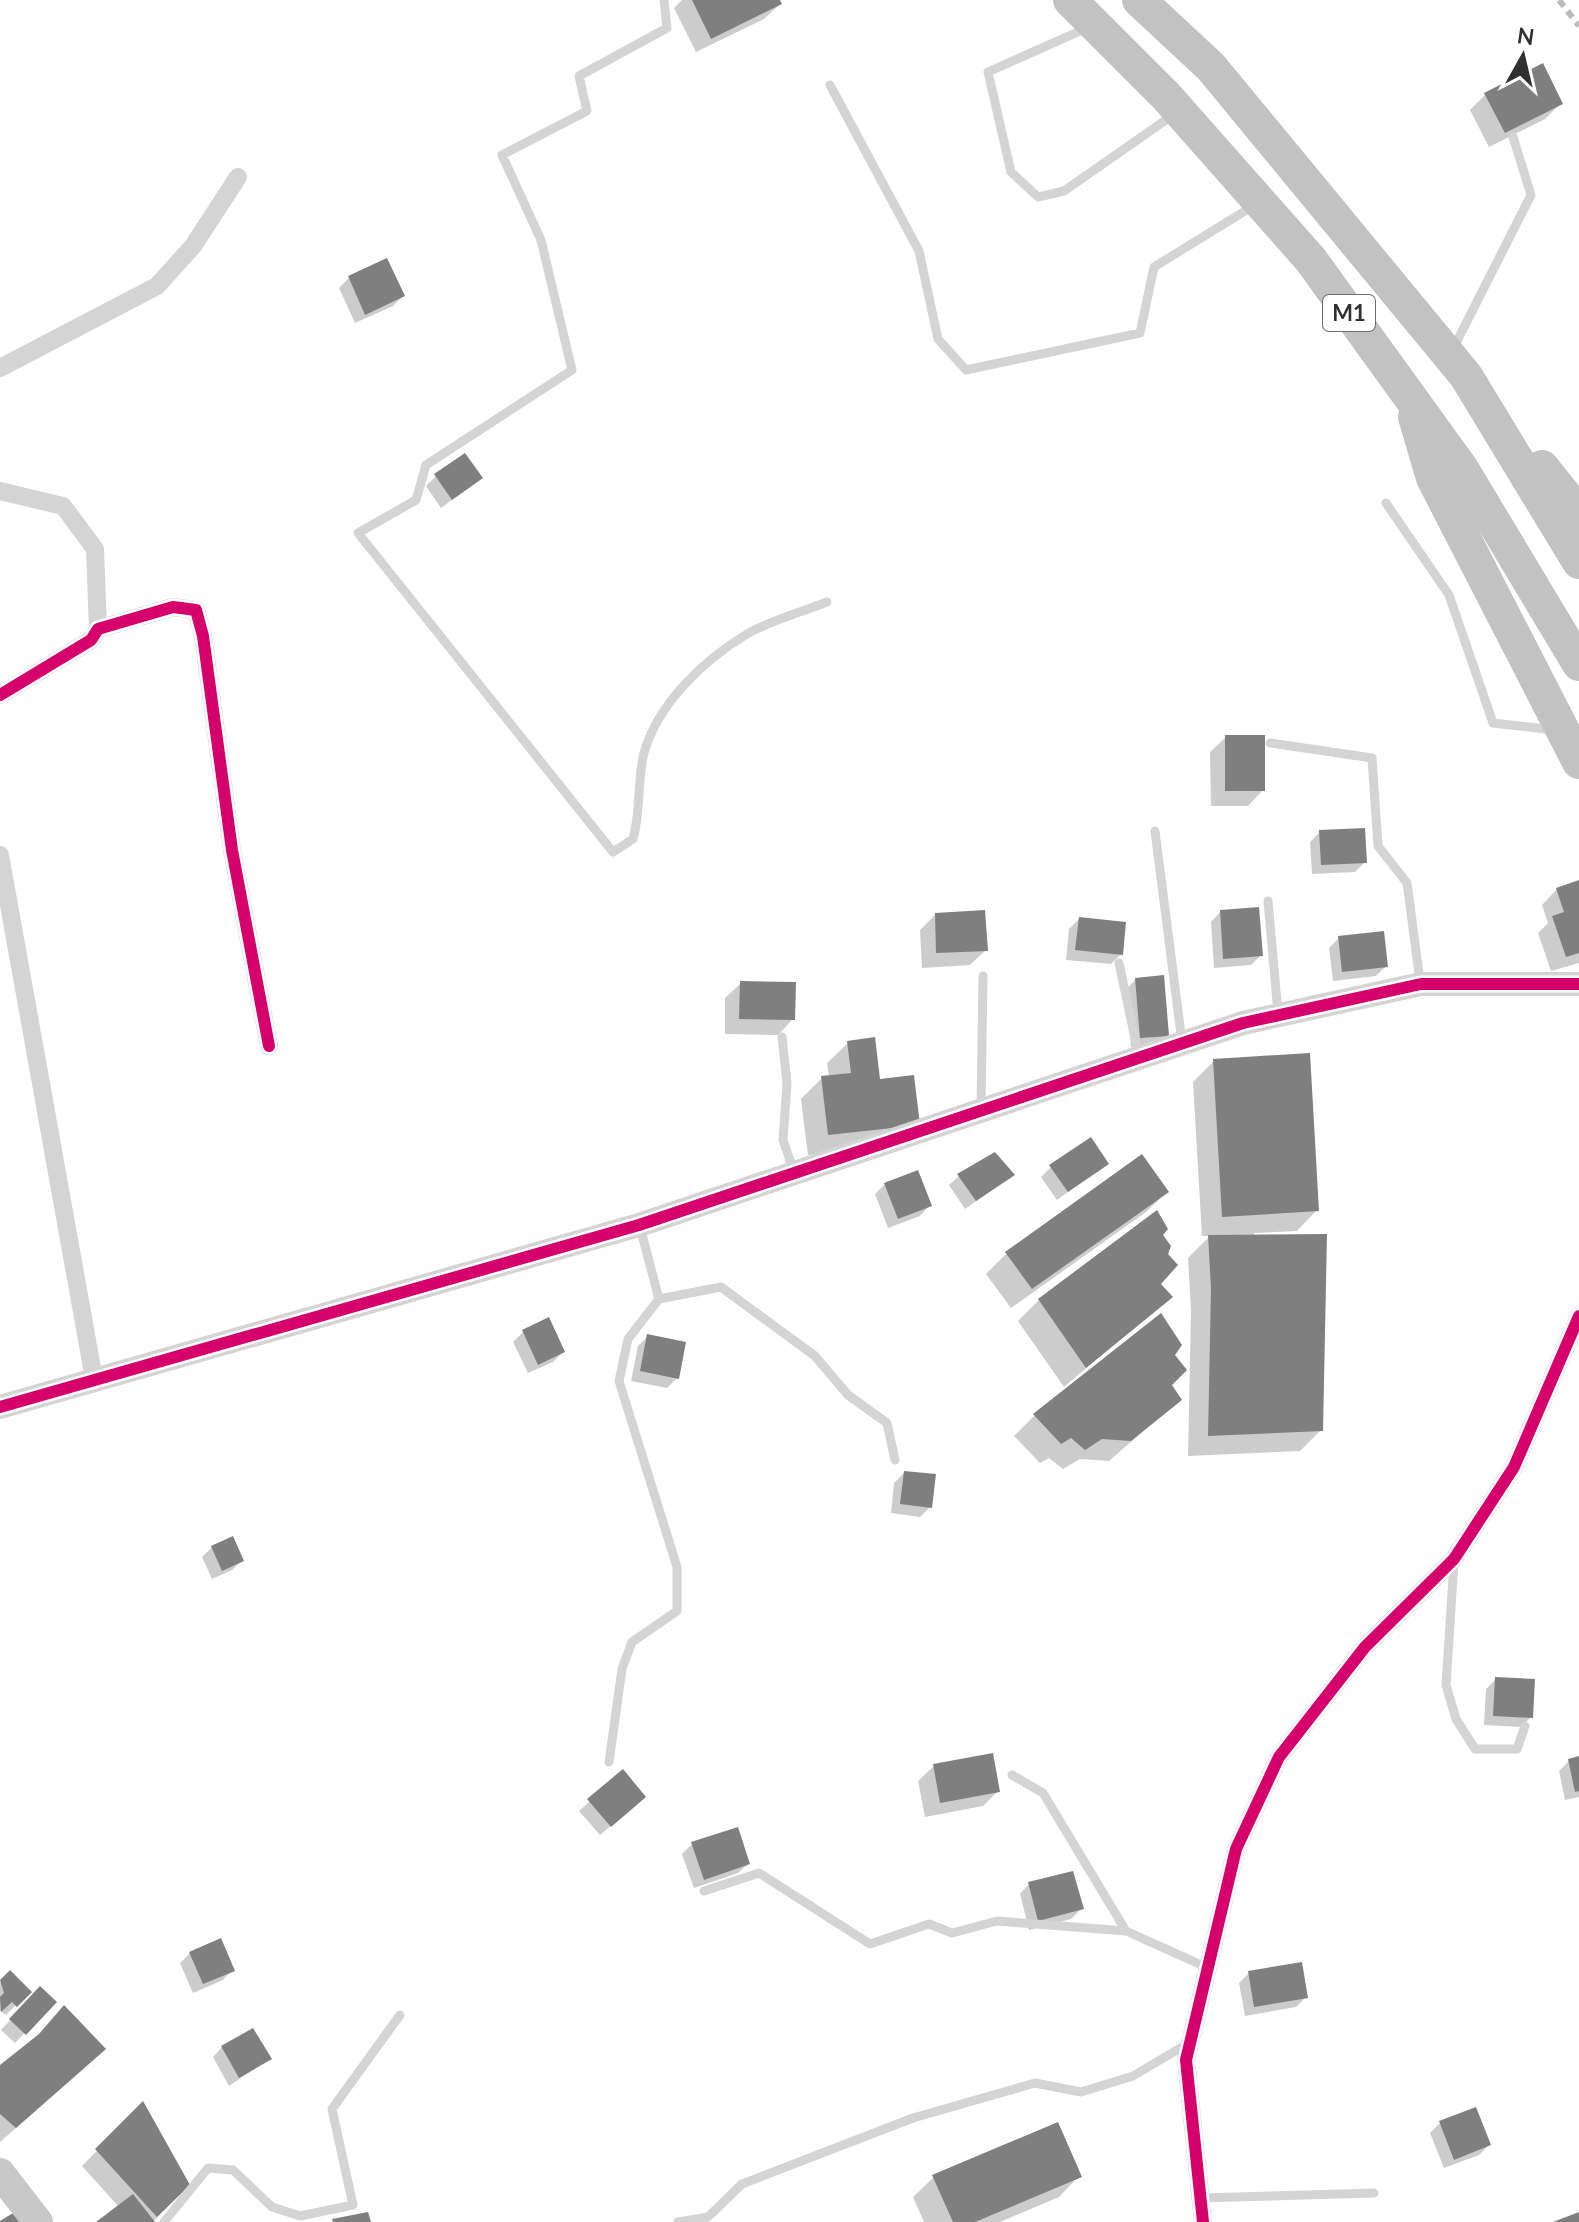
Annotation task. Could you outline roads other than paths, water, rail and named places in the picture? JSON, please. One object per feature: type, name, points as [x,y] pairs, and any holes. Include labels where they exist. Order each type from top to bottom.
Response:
[{"type":"highway","name":"M1","points":[[1070,0],[1179,111],[1311,260],[1462,469],[1579,664]]},
{"type":"highway","name":"M1","points":[[1139,0],[1211,67],[1458,366],[1579,562]]},
{"type":"highway","points":[[1458,366],[1572,498]]},
{"type":"highway","points":[[1412,400],[1433,478],[1579,762]]},
{"type":"main road","points":[[0,2173],[38,2222]]},
{"type":"street","points":[[0,368],[157,286],[193,246],[238,177]]},
{"type":"street","points":[[0,491],[63,506],[95,549],[98,629],[91,640],[0,695]]},
{"type":"street","points":[[98,629],[173,607],[196,610],[203,636],[232,850],[269,1046]]},
{"type":"street","points":[[0,855],[94,1379]]},
{"type":"street","points":[[0,1407],[639,1225],[1182,1043],[1278,1016],[1421,984],[1579,984]]},
{"type":"street","points":[[1203,2222],[1186,2060],[1236,1849],[1279,1757],[1365,1647],[1454,1559],[1514,1467],[1579,1316]]},
{"type":"lane","points":[[664,0],[667,28],[579,76],[587,111],[502,155],[541,240],[572,370],[426,465],[416,500],[358,533],[613,852],[633,839],[640,812],[644,754],[663,709],[696,675],[748,634],[827,602]]},
{"type":"lane","points":[[1094,24],[988,72],[1011,172],[1038,197],[1064,191],[1179,111]]},
{"type":"lane","points":[[830,85],[919,251],[938,339],[966,370],[1140,333],[1154,267],[1260,202]]},
{"type":"lane","points":[[1458,366],[1531,195],[1513,137]]},
{"type":"lane","points":[[1386,503],[1449,595],[1493,723],[1562,731]]},
{"type":"lane","points":[[1270,743],[1372,758],[1378,846],[1407,883],[1421,984]]},
{"type":"lane","points":[[1155,831],[1182,1043]]},
{"type":"lane","points":[[1268,901],[1278,1016]]},
{"type":"lane","points":[[1119,963],[1139,1058]]},
{"type":"lane","points":[[981,1111],[983,976]]},
{"type":"lane","points":[[782,1037],[787,1083],[783,1140],[794,1173]]},
{"type":"lane","points":[[639,1225],[659,1299]]},
{"type":"lane","points":[[609,1762],[622,1669],[632,1642],[677,1611],[677,1567],[619,1381],[628,1339],[659,1299],[721,1287],[815,1356],[848,1395],[887,1423],[895,1460]]},
{"type":"lane","points":[[1454,1559],[1446,1685],[1456,1719],[1475,1749],[1517,1749],[1525,1726]]},
{"type":"lane","points":[[1012,1775],[1043,1793],[1126,1931]]},
{"type":"lane","points":[[704,1891],[759,1873],[870,1944],[929,1924],[952,1933],[997,1921],[1126,1931],[1206,1967]]},
{"type":"lane","points":[[164,2222],[208,2168],[233,2170],[272,2207],[300,2216],[353,2205],[332,2109],[400,2015]]},
{"type":"lane","points":[[678,2222],[709,2220],[742,2184],[913,2118],[1035,2083],[1081,2092],[1133,2076],[1189,2043]]},
{"type":"lane","points":[[1200,2198],[1374,2193]]},
{"type":"railway","points":[[1559,0],[1579,26]]}]
